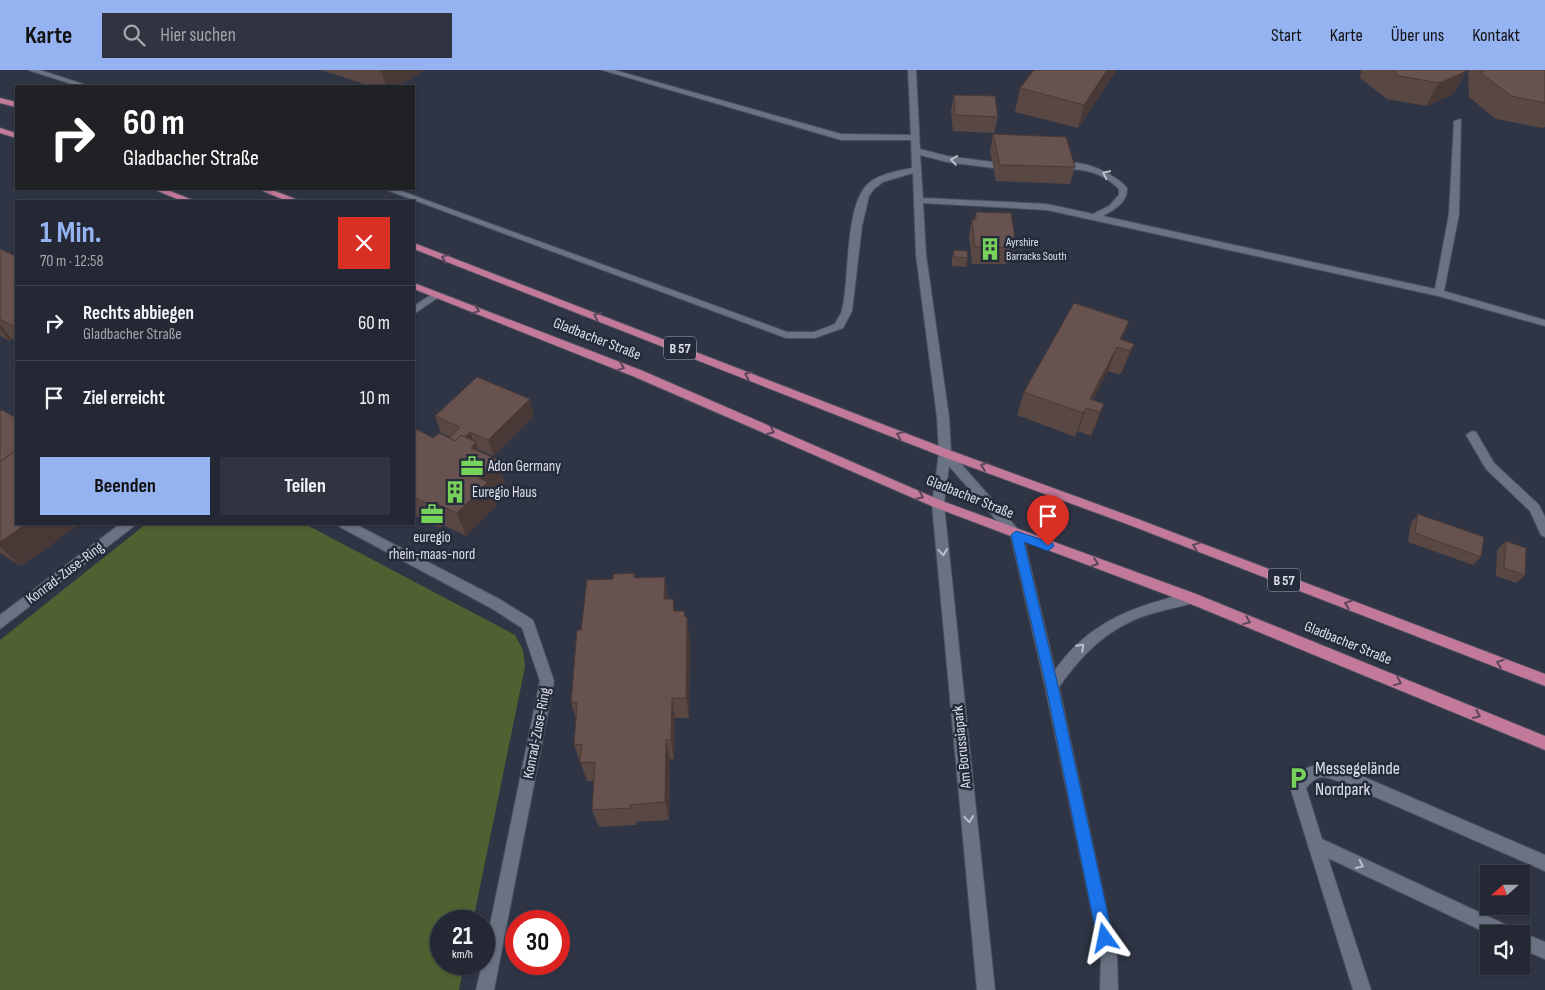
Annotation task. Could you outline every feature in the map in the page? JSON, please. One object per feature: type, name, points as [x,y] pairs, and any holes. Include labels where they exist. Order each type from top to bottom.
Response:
[{"type":"main road","points":[[0,100],[15,106]]},
{"type":"main road","points":[[0,130],[15,136]]},
{"type":"main road","points":[[160,190],[187,200]]},
{"type":"main road","points":[[265,190],[293,200]]},
{"type":"main road","name":"Gladbacher Straße","points":[[415,246],[945,453],[1131,521],[1545,680]]},
{"type":"main road","name":"Gladbacher Straße","points":[[415,286],[639,374],[938,504],[1016,535],[1191,598],[1545,743]]},
{"type":"street","points":[[32,70],[81,85]]},
{"type":"street","points":[[606,70],[841,137],[916,138]]},
{"type":"street","name":"Am Borussiapark","points":[[912,70],[921,255],[943,417],[945,453],[938,504],[986,990]]},
{"type":"street","points":[[1439,293],[1454,214],[1458,121]]},
{"type":"street","points":[[917,151],[948,159],[993,165]]},
{"type":"street","points":[[1066,166],[1088,167],[1100,171],[1110,175],[1123,188],[1124,195],[1112,208],[1096,217]]},
{"type":"street","points":[[391,190],[786,335],[815,335],[839,326],[846,311],[860,203],[870,187],[882,179],[917,169]]},
{"type":"street","points":[[917,200],[1046,206],[1439,293],[1545,323]]},
{"type":"street","points":[[415,310],[435,295]]},
{"type":"street","points":[[1472,435],[1490,466],[1535,508],[1545,532]]},
{"type":"street","points":[[945,453],[1016,535],[1052,686],[1109,957],[1109,990]]},
{"type":"street","name":"Konrad-Zuse-Ring","points":[[0,622],[128,525]]},
{"type":"street","name":"Konrad-Zuse-Ring","points":[[346,525],[496,604],[528,624],[548,681],[485,990]]},
{"type":"street","points":[[1052,686],[1069,660],[1088,640],[1106,627],[1154,606],[1191,598]]},
{"type":"street","points":[[1363,989],[1298,787],[1307,775],[1322,769],[1354,780],[1545,863]]},
{"type":"street","points":[[1316,844],[1488,925]]},
{"type":"street","points":[[1530,944],[1545,951]]},
{"type":"green space","points":[[145,525],[307,525],[515,635],[523,650],[525,667],[475,910],[430,910],[430,975],[462,975],[459,990],[0,990],[0,640]]},
{"type":"building","points":[[1034,70],[1107,70],[1084,105],[1020,88]]},
{"type":"building","points":[[1392,70],[1467,71],[1439,83],[1399,76]]},
{"type":"building","points":[[1482,70],[1545,70],[1545,103],[1511,96],[1482,74]]},
{"type":"building","points":[[954,95],[995,96],[998,117],[955,115]]},
{"type":"building","points":[[993,134],[1066,137],[1075,167],[1000,165]]},
{"type":"building","points":[[976,212],[1011,213],[1016,244],[1010,244],[1011,247],[975,247],[972,219],[976,220]]},
{"type":"building","points":[[0,249],[15,256],[15,325],[13,326],[0,319]]},
{"type":"building","points":[[954,250],[967,251],[968,258],[954,257]]},
{"type":"building","points":[[1074,303],[1129,321],[1120,339],[1134,344],[1130,351],[1117,347],[1090,399],[1104,404],[1100,412],[1086,408],[1083,413],[1024,392]]},
{"type":"building","points":[[477,377],[530,399],[488,440],[470,432],[465,437],[461,435],[455,441],[449,438],[460,427],[435,416]]},
{"type":"building","points":[[2,410],[15,417],[15,451],[0,462],[0,411]]},
{"type":"building","points":[[415,429],[433,438],[439,433],[455,441],[461,435],[476,442],[471,448],[497,459],[479,478],[488,482],[457,513],[433,502],[430,505],[415,498]]},
{"type":"building","points":[[15,451],[15,525],[25,525],[0,542],[0,462]]},
{"type":"building","points":[[1418,514],[1484,537],[1481,557],[1415,533]]},
{"type":"building","points":[[1506,541],[1526,548],[1525,575],[1504,568]]},
{"type":"building","points":[[634,573],[634,578],[665,577],[664,599],[673,599],[674,611],[684,611],[685,617],[687,617],[686,698],[672,698],[671,740],[666,740],[665,802],[630,805],[631,808],[592,810],[595,762],[580,763],[582,744],[574,745],[577,702],[571,703],[577,630],[581,630],[587,580],[613,579],[613,574]]},
{"type":"place","name":"Ayrshire Barracks South","points":[[990,249]]},
{"type":"place","name":"Adon Germany","points":[[472,466]]},
{"type":"place","name":"Euregio Haus","points":[[455,492]]},
{"type":"place","name":"euregio rhein-maas-nord","points":[[432,514]]},
{"type":"place","name":"Messegelände Nordpark","points":[[1298,778]]},
{"type":"route","points":[[1048,546],[1016,535],[1052,686],[1105,938]]}]
